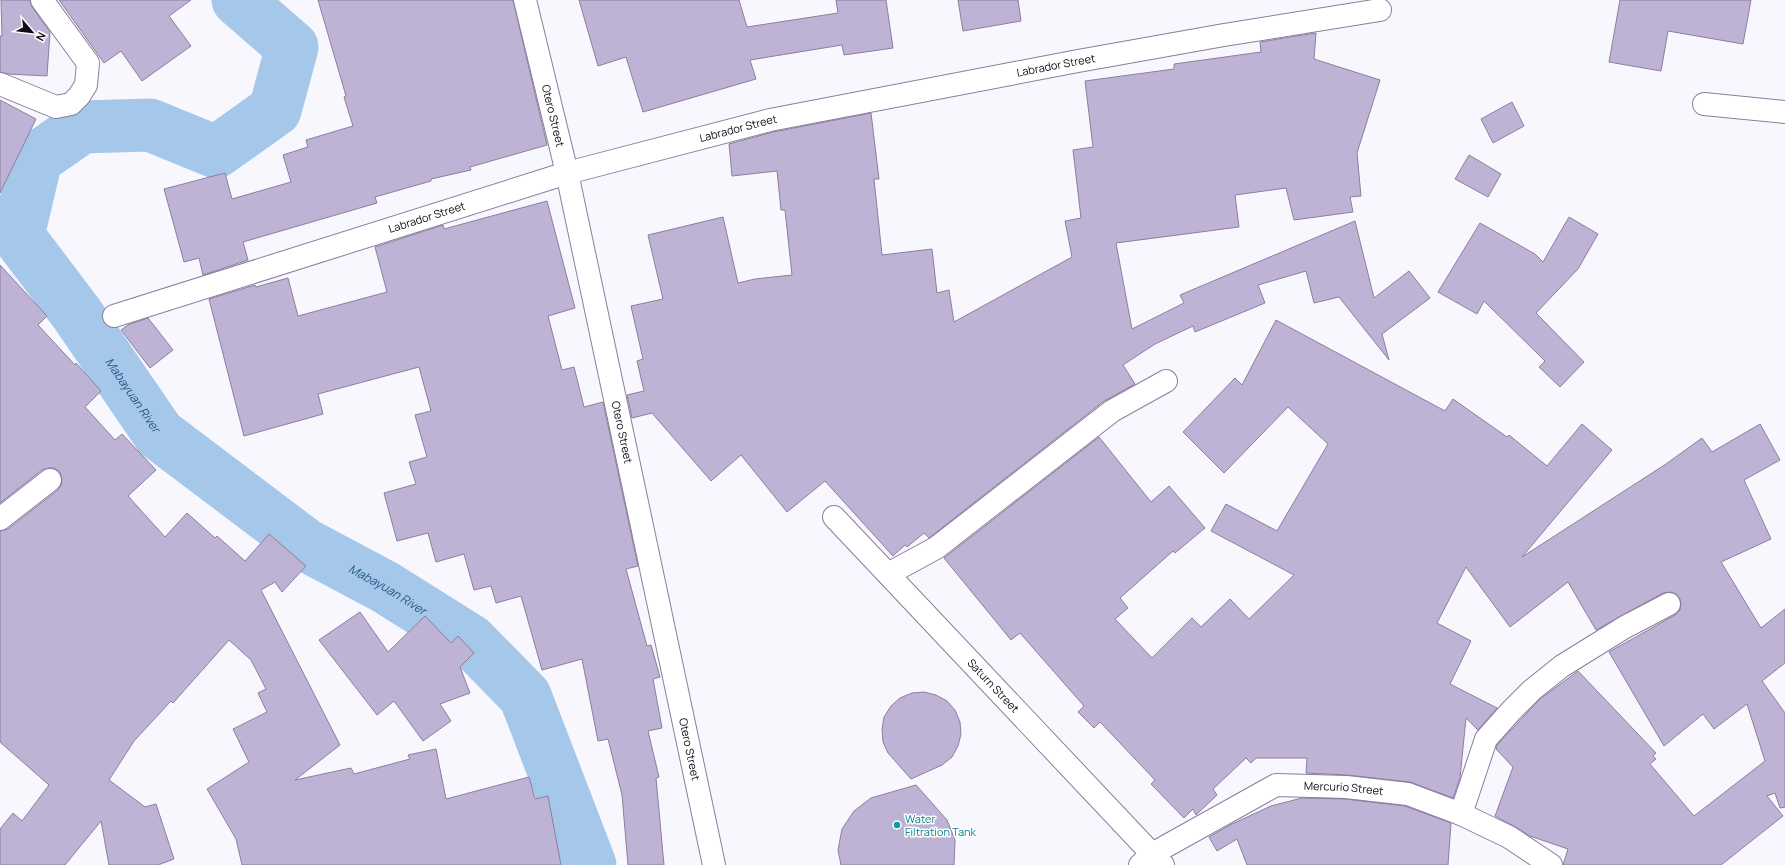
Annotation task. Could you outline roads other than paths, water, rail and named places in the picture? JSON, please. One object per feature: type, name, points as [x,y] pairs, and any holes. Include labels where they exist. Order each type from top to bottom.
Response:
[{"type":"street","points":[[0,84],[56,108],[71,104],[79,96],[86,85],[89,73],[88,63],[42,0]]},
{"type":"street","name":"Otero Street","points":[[525,0],[567,173],[714,865]]},
{"type":"street","name":"Labrador Street","points":[[114,316],[567,173],[770,120],[1078,61],[1224,35],[1380,10]]},
{"type":"street","points":[[1704,104],[1785,112]]},
{"type":"street","points":[[888,574],[936,548],[1112,411],[1166,381]]},
{"type":"street","points":[[0,519],[50,480]]},
{"type":"street","name":"Saturn Street","points":[[834,516],[1152,861]]},
{"type":"street","points":[[1461,814],[1486,739],[1532,690],[1562,666],[1625,627],[1669,604]]},
{"type":"street","name":"Mercurio Street","points":[[1152,861],[1276,785],[1346,787],[1408,794],[1461,814],[1509,837],[1551,865]]},
{"type":"waterway","name":"Mabayuan River","points":[[238,0],[292,47],[275,110],[216,152],[150,125],[82,127],[36,159],[18,236],[77,314],[159,434],[306,545],[385,587],[471,641],[525,696],[590,865]]},
{"type":"place","name":"Water Filtration Tank","points":[[897,825]]}]
